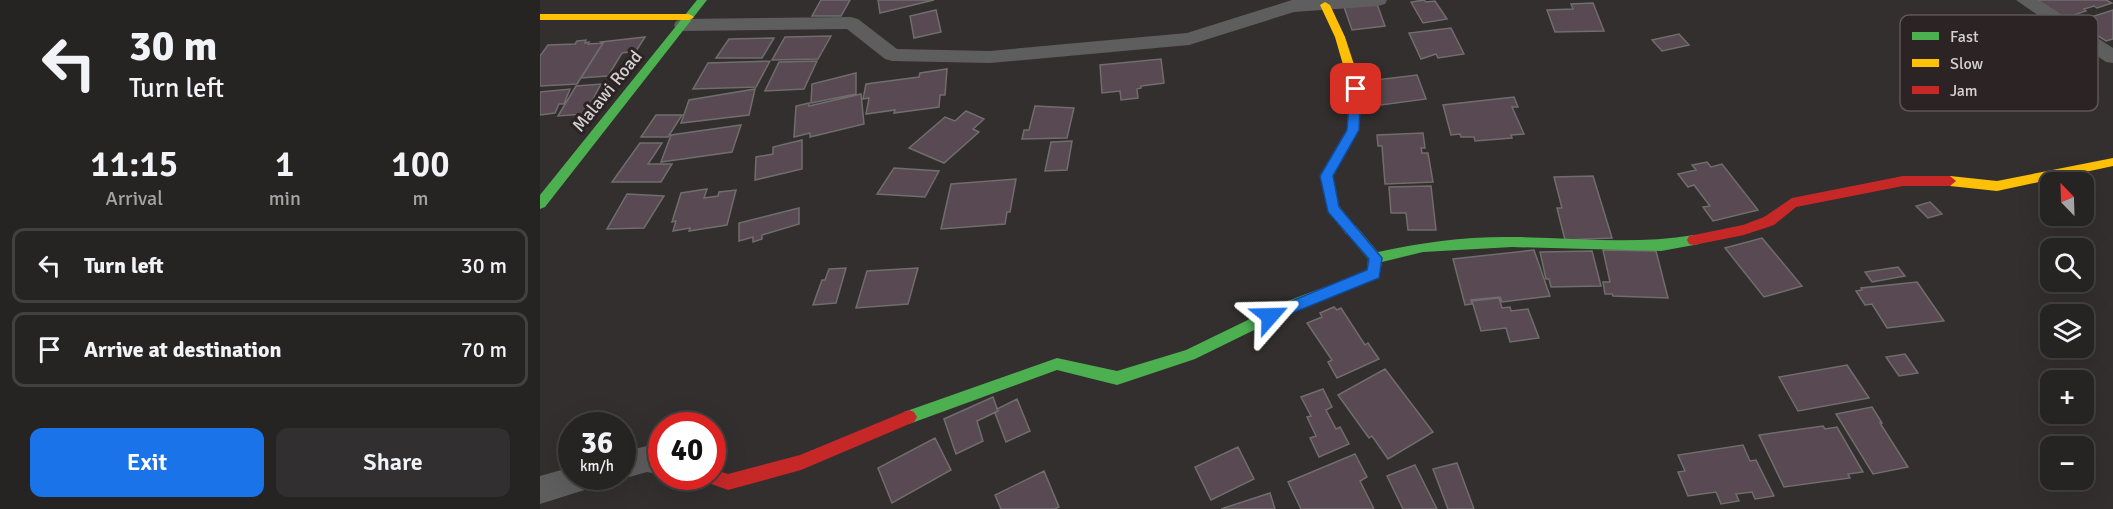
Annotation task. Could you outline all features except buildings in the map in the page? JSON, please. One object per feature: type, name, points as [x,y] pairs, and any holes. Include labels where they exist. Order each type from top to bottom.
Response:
[{"type":"street","name":"Malawi Road","points":[[540,204],[702,0]]},
{"type":"street","points":[[540,17],[851,23],[892,55],[990,57],[1189,39],[1292,6],[1378,0]]},
{"type":"street","points":[[2025,0],[2050,15]]},
{"type":"street","points":[[726,481],[801,462],[928,409],[1057,364],[1118,378],[1191,356],[1290,306],[1374,274],[1376,258],[1333,208],[1326,176],[1353,130],[1356,89],[1340,37],[1325,5]]},
{"type":"street","points":[[2098,47],[2113,57]]},
{"type":"street","points":[[1376,258],[1423,247],[1512,242],[1661,246],[1744,230],[1769,221],[1792,203],[1903,181],[1953,181],[1997,186],[2113,162]]},
{"type":"street","points":[[540,490],[558,485]]},
{"type":"traffic: fast","points":[[540,204],[702,0]]},
{"type":"traffic: fast","points":[[909,417],[1057,364],[1117,378],[1190,355],[1290,306],[1374,274],[1375,258],[1351,230]]},
{"type":"traffic: fast","points":[[1375,258],[1423,247],[1512,242],[1661,246],[1694,240]]},
{"type":"traffic: slow","points":[[1325,5],[1340,37],[1356,89],[1353,130],[1326,176],[1333,208],[1351,230]]},
{"type":"traffic: slow","points":[[540,17],[689,17]]},
{"type":"traffic: slow","points":[[1950,181],[1997,186],[2113,162]]},
{"type":"traffic: jam","points":[[1694,240],[1744,230],[1769,221],[1792,203],[1903,181],[1950,181]]},
{"type":"traffic: jam","points":[[726,481],[801,462],[909,417]]},
{"type":"route","points":[[1270,316],[1374,274],[1376,258],[1333,208],[1326,176],[1353,130],[1356,89]]}]
